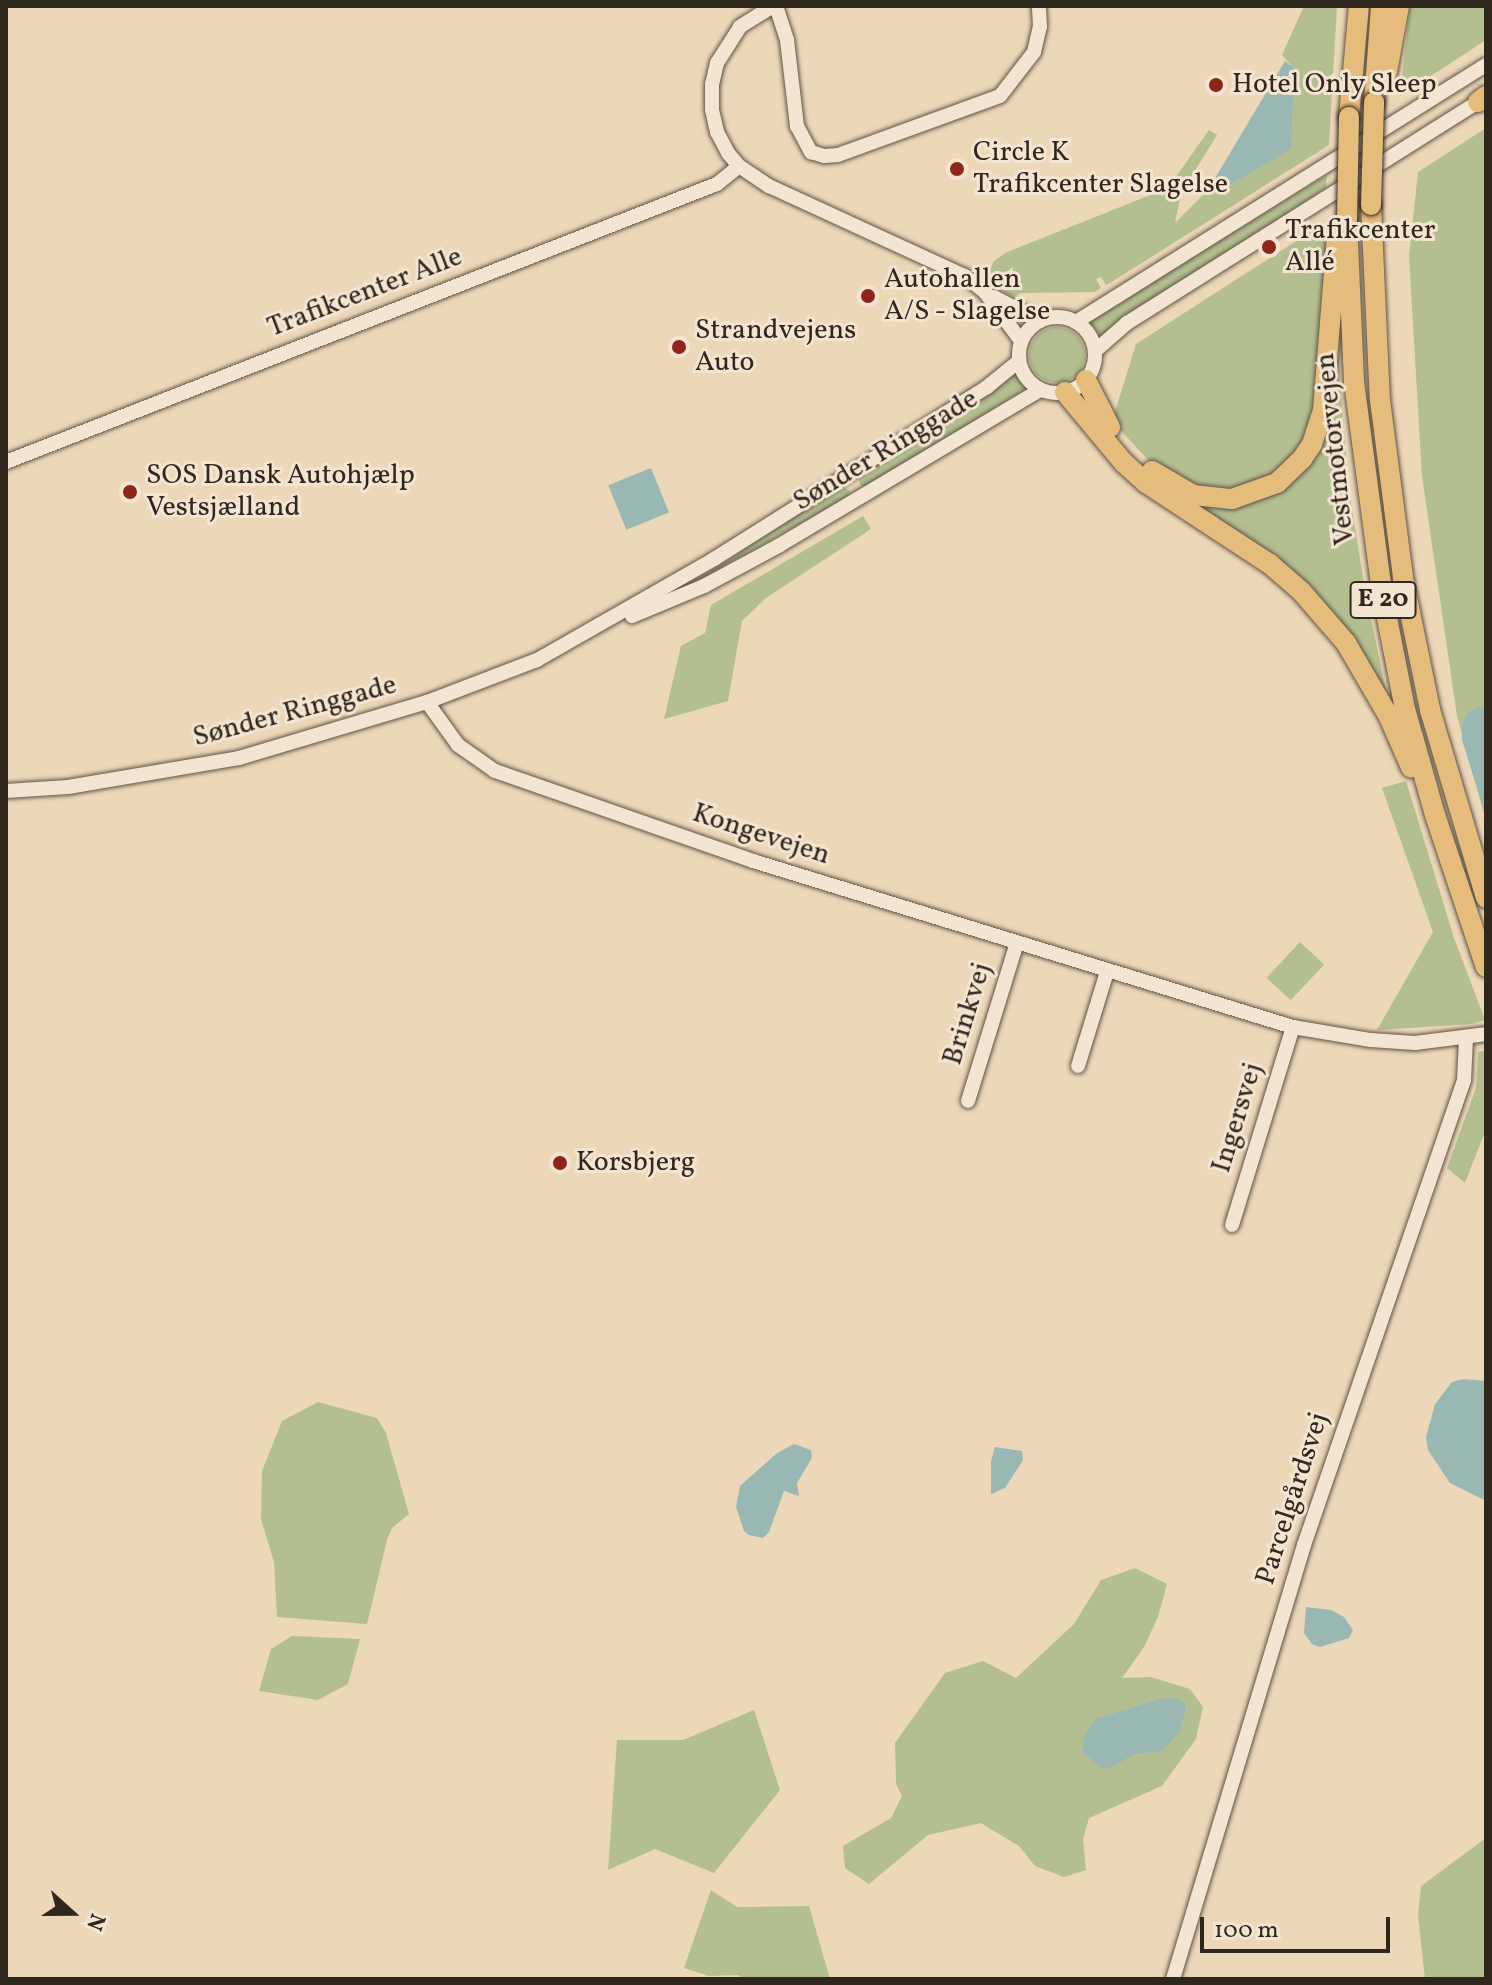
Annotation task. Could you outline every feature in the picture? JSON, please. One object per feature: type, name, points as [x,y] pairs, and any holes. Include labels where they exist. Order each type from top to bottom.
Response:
[{"type":"highway","name":"Vestmotorvejen","points":[[1359,6],[1342,224],[1354,382],[1383,598],[1405,709],[1468,921],[1486,967]]},
{"type":"highway","name":"Vestmotorvejen","points":[[1381,6],[1372,199],[1380,400],[1403,578],[1430,710],[1486,898]]},
{"type":"highway","points":[[1379,99],[1399,6]]},
{"type":"highway","points":[[1086,380],[1101,415],[1116,435],[1134,455],[1171,485],[1206,498],[1232,499],[1277,483],[1292,470],[1312,444],[1321,419],[1342,224]]},
{"type":"highway","points":[[1065,392],[1124,463],[1146,483],[1270,564],[1301,591],[1346,643],[1389,717],[1413,772],[1447,881],[1468,921]]},
{"type":"street","points":[[1039,6],[1040,27],[1034,52],[1000,96],[838,155],[824,156],[811,152],[797,126],[787,40],[775,6],[740,27],[727,43],[712,84],[717,132],[739,166],[769,186],[954,269],[985,292],[1040,321]]},
{"type":"street","points":[[1076,322],[1486,65]]},
{"type":"street","points":[[1095,351],[1089,334],[1076,322],[1058,317],[1040,321],[1021,341],[1019,361],[1026,378],[1040,390],[1065,392],[1086,380],[1095,351],[1127,323],[1483,98]]},
{"type":"street","name":"Trafikcenter Alle","points":[[6,462],[717,184],[739,166]]},
{"type":"street","points":[[985,292],[1021,341]]},
{"type":"street","name":"Sønder Ringgade","points":[[585,636],[987,387],[1019,361]]},
{"type":"street","name":"Sønder Ringgade","points":[[6,791],[99,783],[239,758],[427,702],[537,660],[729,573],[1040,390]]},
{"type":"street","name":"Kongevejen","points":[[427,702],[442,727],[475,759],[535,788],[1107,972],[1293,1027],[1371,1040],[1415,1043],[1484,1035]]},
{"type":"street","name":"Brinkvej","points":[[968,1101],[1017,943]]},
{"type":"street","points":[[1078,1066],[1107,972]]},
{"type":"street","name":"Ingersvej","points":[[1232,1225],[1293,1027]]},
{"type":"street","name":"Parcelgårdsvej","points":[[1173,1979],[1304,1545],[1464,1080],[1466,1039]]},
{"type":"green space","points":[[1304,6],[1337,6],[1329,145],[1110,283],[1106,285],[1101,277],[1096,279],[1101,288],[1095,292],[1021,293],[1014,297],[997,289],[989,272],[994,261],[1005,253],[1168,188],[1209,130],[1217,135],[1181,193],[1175,223],[1208,190],[1218,192],[1294,69],[1282,55]]},
{"type":"green space","points":[[1410,6],[1486,6],[1486,40],[1400,96]]},
{"type":"green space","points":[[1486,128],[1486,821],[1457,716],[1422,476],[1409,256],[1418,172]]},
{"type":"green space","points":[[1327,175],[1326,188],[1101,336],[1088,320]]},
{"type":"green space","points":[[1318,227],[1326,245],[1312,429],[1280,472],[1248,487],[1207,492],[1150,462],[1112,421],[1136,344]]},
{"type":"green space","points":[[1057,327],[1077,335],[1085,355],[1077,375],[1057,383],[1037,375],[1029,355],[1037,335]]},
{"type":"green space","points":[[1338,355],[1349,490],[1388,701],[1351,637],[1313,589],[1284,564],[1187,502],[1239,505],[1328,425]]},
{"type":"green space","points":[[1015,373],[1027,388],[866,487],[861,486],[857,476]]},
{"type":"green space","points":[[842,486],[850,491],[848,497],[683,589]]},
{"type":"green space","points":[[863,516],[871,529],[766,598],[742,621],[728,701],[664,719],[681,646],[705,633],[711,605]]},
{"type":"green space","points":[[1406,781],[1454,938],[1485,1020],[1472,1024],[1377,1030],[1433,932],[1382,788]]},
{"type":"green space","points":[[1300,942],[1324,965],[1291,1000],[1267,978]]},
{"type":"green space","points":[[1486,1050],[1486,1129],[1465,1183],[1447,1168],[1476,1088],[1478,1052]]},
{"type":"green space","points":[[318,1402],[377,1418],[386,1433],[409,1514],[392,1528],[387,1540],[367,1624],[277,1617],[274,1562],[261,1519],[262,1471],[282,1421]]},
{"type":"green space","points":[[1135,1568],[1167,1584],[1158,1617],[1144,1647],[1122,1678],[1151,1677],[1190,1689],[1203,1707],[1196,1739],[1162,1786],[1089,1818],[1083,1839],[1086,1870],[1064,1877],[1035,1866],[1019,1846],[981,1823],[928,1835],[869,1884],[845,1868],[843,1846],[891,1818],[902,1796],[896,1784],[895,1743],[945,1673],[983,1661],[1016,1678],[1074,1624],[1101,1580]]},
{"type":"green space","points":[[292,1636],[360,1639],[348,1684],[318,1700],[259,1691],[271,1649]]},
{"type":"green space","points":[[754,1710],[780,1790],[714,1873],[655,1849],[608,1870],[617,1740],[683,1740]]},
{"type":"green space","points":[[1486,1838],[1486,1979],[1425,1979],[1418,1916],[1421,1886]]},
{"type":"green space","points":[[711,1890],[737,1907],[809,1906],[830,1979],[744,1979],[738,1975],[709,1976],[684,1968]]},
{"type":"water","points":[[1285,61],[1294,68],[1291,149],[1217,192],[1208,190]]},
{"type":"water","points":[[651,468],[669,513],[626,530],[608,485]]},
{"type":"water","points":[[1478,707],[1486,710],[1486,817],[1462,740],[1462,724],[1468,712]]},
{"type":"water","points":[[1463,1379],[1486,1381],[1486,1501],[1450,1483],[1428,1450],[1426,1437],[1435,1404],[1452,1382]]},
{"type":"water","points":[[794,1444],[811,1450],[812,1458],[797,1483],[799,1496],[784,1491],[769,1532],[763,1538],[749,1535],[744,1531],[736,1507],[740,1486],[777,1453]]},
{"type":"water","points":[[995,1447],[1022,1451],[1023,1460],[1005,1488],[991,1494],[991,1461]]},
{"type":"water","points":[[1306,1607],[1331,1610],[1344,1617],[1353,1630],[1349,1638],[1320,1647],[1312,1644],[1304,1633]]},
{"type":"water","points":[[1176,1698],[1185,1703],[1185,1714],[1179,1733],[1162,1751],[1134,1754],[1111,1768],[1101,1768],[1081,1751],[1085,1735],[1096,1719],[1160,1699]]},
{"type":"place","name":"Hotel Only Sleep","points":[[1216,85]]},
{"type":"place","name":"Circle K Trafikcenter Slagelse","points":[[957,169]]},
{"type":"place","name":"Trafikcenter Allé","points":[[1269,247]]},
{"type":"place","name":"Autohallen A/S - Slagelse","points":[[868,296]]},
{"type":"place","name":"Strandvejens Auto","points":[[679,347]]},
{"type":"place","name":"SOS Dansk Autohjælp Vestsjælland","points":[[130,492]]},
{"type":"place","name":"Korsbjerg","points":[[560,1163]]}]
